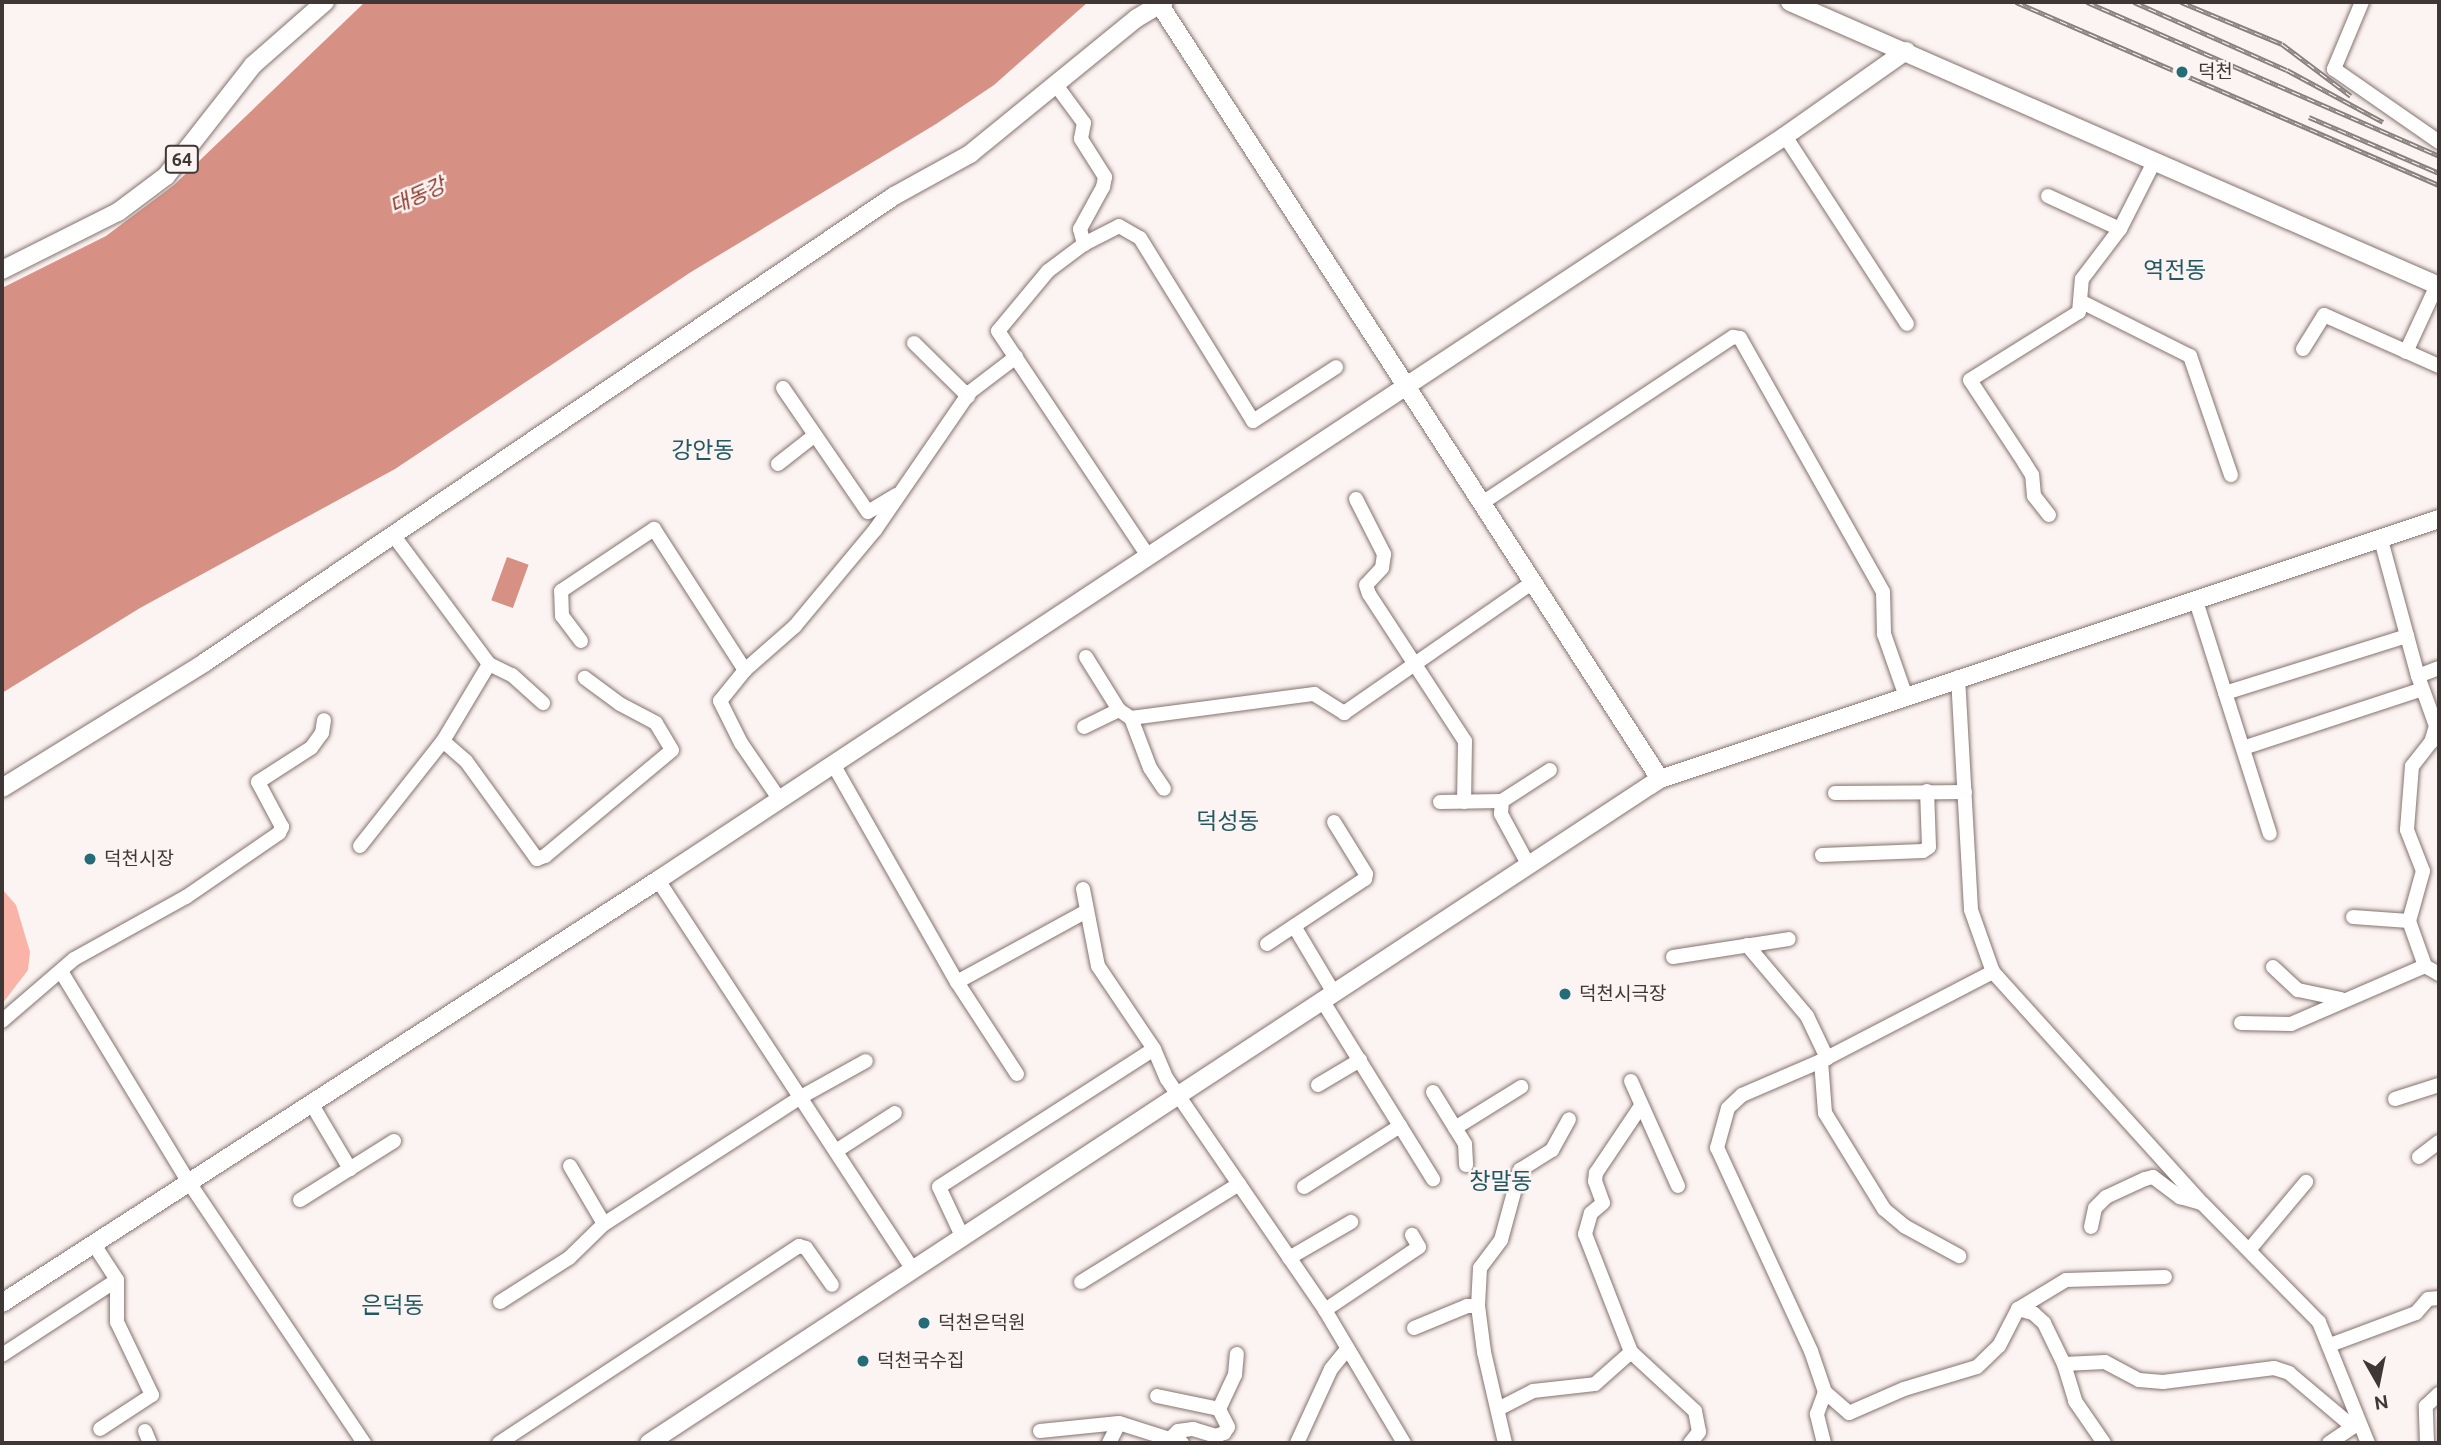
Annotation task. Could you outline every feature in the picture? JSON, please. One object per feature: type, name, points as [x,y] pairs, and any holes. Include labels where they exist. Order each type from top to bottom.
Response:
[{"type":"main road","name":"64","points":[[2,270],[118,212],[166,176],[253,65],[325,2]]},
{"type":"main road","points":[[1790,2],[2438,285]]},
{"type":"main road","points":[[2,788],[204,663],[894,196],[970,154],[1137,18],[1162,3],[1660,779]]},
{"type":"main road","points":[[2,1303],[659,880],[1785,136],[1906,51]]},
{"type":"main road","points":[[649,1443],[1660,779],[1905,694],[2196,601],[2439,519]]},
{"type":"street","points":[[2362,2],[2334,69],[2439,142]]},
{"type":"street","points":[[1056,85],[1084,123],[1081,139],[1105,177],[1099,198],[1080,229],[1084,244]]},
{"type":"street","points":[[1785,136],[1907,324]]},
{"type":"street","points":[[2049,514],[2034,496],[2028,468],[1970,380],[2079,312],[2082,279],[2120,229],[2155,160]]},
{"type":"street","points":[[2048,196],[2120,229]]},
{"type":"street","points":[[1148,556],[998,331],[1048,271],[1084,244],[1119,226],[1140,238],[1253,421],[1336,367]]},
{"type":"street","points":[[2406,352],[2438,285]]},
{"type":"street","points":[[2082,302],[2190,356],[2231,475]]},
{"type":"street","points":[[2303,349],[2324,315],[2439,366]]},
{"type":"street","points":[[1482,503],[1733,337],[1740,338],[1883,592],[1884,634],[1905,694]]},
{"type":"street","points":[[914,343],[968,396]]},
{"type":"street","points":[[780,800],[741,743],[720,701],[746,670],[795,626],[901,493],[968,396],[1016,357]]},
{"type":"street","points":[[783,388],[868,512],[901,493]]},
{"type":"street","points":[[778,464],[815,435]]},
{"type":"street","points":[[1356,499],[1384,554],[1382,568],[1366,586],[1369,594],[1465,741],[1464,802]]},
{"type":"street","points":[[580,641],[562,616],[562,591],[654,529],[746,670]]},
{"type":"street","points":[[394,536],[489,664],[512,675],[542,703]]},
{"type":"street","points":[[2241,1023],[2291,1024],[2341,999],[2367,995],[2435,970],[2409,921],[2423,871],[2407,830],[2412,766],[2431,742],[2436,726],[2420,682],[2381,540]]},
{"type":"street","points":[[1084,727],[1125,714],[1314,694],[1344,713],[1415,667],[1533,582]]},
{"type":"street","points":[[2196,601],[2270,834]]},
{"type":"street","points":[[2225,693],[2407,636]]},
{"type":"street","points":[[1086,657],[1125,714],[1150,768],[1164,789]]},
{"type":"street","points":[[360,846],[443,741],[489,664]]},
{"type":"street","points":[[2243,748],[2420,682],[2439,668]]},
{"type":"street","points":[[1958,677],[1971,910],[1993,972],[2202,1203],[2307,1308],[2330,1345],[2363,1433]]},
{"type":"street","points":[[443,741],[466,761],[537,859],[545,856],[672,750],[656,723],[620,704],[585,678]]},
{"type":"street","points":[[2,1021],[62,973],[74,959],[186,897],[279,833],[282,827],[258,782],[312,748],[322,733],[324,720]]},
{"type":"street","points":[[833,764],[957,982],[1017,1074]]},
{"type":"street","points":[[1440,802],[1502,801],[1550,770]]},
{"type":"street","points":[[1822,856],[1923,850],[1929,847],[1927,791]]},
{"type":"street","points":[[1835,793],[1965,792]]},
{"type":"street","points":[[1502,801],[1501,814],[1528,864]]},
{"type":"street","points":[[1267,944],[1365,880],[1366,874],[1334,822]]},
{"type":"street","points":[[659,880],[913,1269]]},
{"type":"street","points":[[1083,889],[1085,912],[1098,966],[1154,1049],[1177,1095],[1325,1310],[1404,1443]]},
{"type":"street","points":[[957,982],[1085,912]]},
{"type":"street","points":[[2353,916],[2409,921]]},
{"type":"street","points":[[1294,926],[1360,1060],[1433,1179]]},
{"type":"street","points":[[1674,957],[1789,939]]},
{"type":"street","points":[[1747,945],[1807,1016],[1824,1060],[1825,1113],[1884,1209],[1904,1226],[1959,1256]]},
{"type":"street","points":[[2273,967],[2298,990],[2341,999]]},
{"type":"street","points":[[1993,972],[1824,1060],[1742,1095],[1728,1108],[1717,1148],[1811,1351],[1825,1392],[1849,1413],[1905,1389],[1977,1367],[1999,1346],[2018,1309],[2066,1280],[2165,1277]]},
{"type":"street","points":[[62,973],[188,1181],[364,1443]]},
{"type":"street","points":[[962,1237],[939,1187],[1154,1049]]},
{"type":"street","points":[[1318,1085],[1360,1060]]},
{"type":"street","points":[[500,1302],[569,1258],[604,1224],[800,1097],[866,1061]]},
{"type":"street","points":[[1631,1081],[1678,1186]]},
{"type":"street","points":[[2395,1099],[2439,1085]]},
{"type":"street","points":[[1455,1128],[1521,1087]]},
{"type":"street","points":[[1433,1092],[1465,1144],[1466,1165]]},
{"type":"street","points":[[311,1103],[350,1169]]},
{"type":"street","points":[[1641,1106],[1597,1172],[1595,1181],[1603,1203],[1591,1213],[1585,1234],[1631,1352],[1695,1411],[1699,1432],[1690,1443]]},
{"type":"street","points":[[836,1151],[895,1113]]},
{"type":"street","points":[[1505,1443],[1478,1306],[1479,1268],[1501,1240],[1520,1170],[1552,1150],[1569,1119]]},
{"type":"street","points":[[1304,1187],[1400,1126]]},
{"type":"street","points":[[300,1200],[394,1142]]},
{"type":"street","points":[[2419,1157],[2439,1142]]},
{"type":"street","points":[[570,1166],[604,1224]]},
{"type":"street","points":[[2091,1227],[2095,1208],[2106,1197],[2153,1177],[2180,1196],[2202,1203]]},
{"type":"street","points":[[2249,1250],[2306,1182]]},
{"type":"street","points":[[1081,1282],[1239,1184]]},
{"type":"street","points":[[1289,1258],[1351,1222]]},
{"type":"street","points":[[1325,1310],[1419,1247],[1412,1235]]},
{"type":"street","points":[[93,1243],[117,1280],[117,1322],[152,1395],[100,1429]]},
{"type":"street","points":[[499,1443],[799,1246],[806,1248],[832,1285]]},
{"type":"street","points":[[2,1355],[117,1280]]},
{"type":"street","points":[[2330,1345],[2416,1313],[2428,1299],[2439,1297]]},
{"type":"street","points":[[1414,1328],[1466,1306],[1478,1306]]},
{"type":"street","points":[[2018,1309],[2033,1313],[2044,1324],[2064,1364],[2075,1401],[2104,1443]]},
{"type":"street","points":[[1297,1443],[1331,1369],[1347,1349]]},
{"type":"street","points":[[1498,1409],[1533,1391],[1595,1384],[1631,1352]]},
{"type":"street","points":[[1219,1409],[1235,1375],[1237,1354]]},
{"type":"street","points":[[2064,1364],[2105,1362],[2139,1380],[2163,1382],[2274,1367],[2297,1379],[2346,1421],[2381,1443]]},
{"type":"street","points":[[1824,1443],[1817,1414],[1825,1392]]},
{"type":"street","points":[[2427,1443],[2426,1406],[2439,1394]]},
{"type":"street","points":[[1157,1396],[1219,1409]]},
{"type":"street","points":[[1040,1431],[1119,1423],[1176,1440],[1178,1431],[1193,1429],[1216,1436],[1224,1433],[1228,1427],[1219,1409]]},
{"type":"street","points":[[1109,1443],[1119,1423]]},
{"type":"street","points":[[2329,1443],[2363,1433]]},
{"type":"shaded area","points":[[2,889],[16,905],[30,952],[28,970],[2,1004]]},
{"type":"water","name":"대동강","points":[[365,2],[1088,2],[994,85],[936,124],[691,272],[395,469],[140,608],[2,693],[2,288],[106,236],[174,185]]},
{"type":"water","points":[[507,557],[529,565],[513,608],[491,600]]},
{"type":"railway","points":[[2016,2],[2439,185]]},
{"type":"railway","points":[[2087,2],[2439,156]]},
{"type":"railway","points":[[2134,2],[2287,70],[2383,122]]},
{"type":"railway","points":[[2181,2],[2282,44],[2351,96]]},
{"type":"railway","points":[[2309,117],[2439,173]]},
{"type":"place","name":"덕천","points":[[2182,72]]},
{"type":"place","name":"덕천시장","points":[[90,859]]},
{"type":"place","name":"덕천시극장","points":[[1565,994]]},
{"type":"place","name":"덕천은덕원","points":[[924,1323]]},
{"type":"place","name":"덕천국수집","points":[[863,1361]]},
{"type":"district","name":"역전동","points":[[2175,270]]},
{"type":"district","name":"강안동","points":[[703,450]]},
{"type":"district","name":"덕성동","points":[[1228,821]]},
{"type":"district","name":"창말동","points":[[1501,1181]]},
{"type":"district","name":"은덕동","points":[[393,1305]]}]
